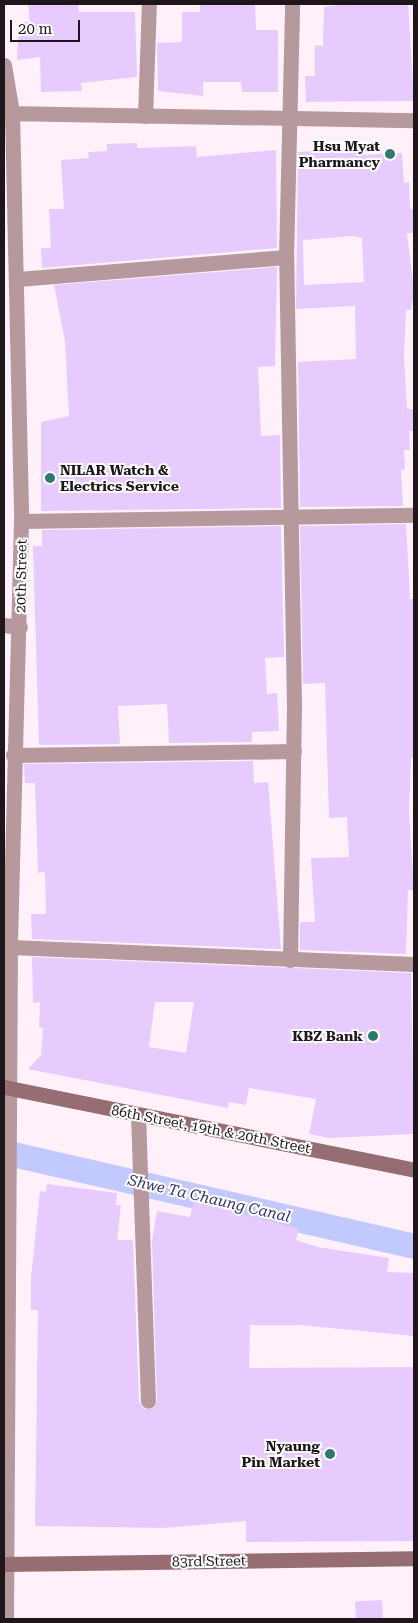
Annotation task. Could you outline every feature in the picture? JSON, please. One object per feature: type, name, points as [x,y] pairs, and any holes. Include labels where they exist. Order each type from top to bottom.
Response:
[{"type":"street","points":[[145,116],[149,4]]},
{"type":"street","points":[[290,960],[294,751],[286,257],[287,118],[292,4]]},
{"type":"street","name":"20th Street","points":[[4,65],[18,279],[21,521],[20,627],[13,755],[6,1087],[8,1123],[5,1244],[6,1619]]},
{"type":"street","points":[[8,113],[414,120]]},
{"type":"street","points":[[18,279],[286,257]]},
{"type":"street","points":[[21,521],[291,514],[414,515]]},
{"type":"street","points":[[4,624],[20,627]]},
{"type":"street","points":[[13,755],[294,751]]},
{"type":"street","points":[[10,947],[414,964]]},
{"type":"street","name":"86th Street, 19th & 20th Street","points":[[6,1087],[414,1170]]},
{"type":"street","points":[[138,1115],[138,1170],[148,1401]]},
{"type":"street","name":"83rd Street","points":[[5,1564],[414,1558]]},
{"type":"building","points":[[28,4],[78,4],[79,12],[135,12],[137,77],[81,83],[82,91],[41,92],[40,57],[17,60],[19,22],[30,22]]},
{"type":"building","points":[[200,4],[255,4],[256,30],[278,30],[278,92],[242,92],[241,82],[203,82],[203,96],[158,91],[157,43],[182,42],[182,12],[200,12]]},
{"type":"building","points":[[344,4],[408,4],[414,101],[306,102],[305,76],[315,76],[315,45],[323,46],[324,7]]},
{"type":"building","points":[[137,143],[137,148],[196,146],[197,157],[276,150],[277,248],[42,268],[41,248],[51,248],[49,209],[64,209],[61,160],[89,158],[88,152],[107,151],[107,144]]},
{"type":"building","points":[[341,149],[363,155],[402,153],[404,183],[409,182],[410,209],[414,209],[414,233],[407,233],[414,290],[411,310],[406,310],[404,356],[407,409],[414,409],[414,431],[409,431],[410,450],[404,450],[405,470],[401,470],[403,506],[300,507],[298,362],[356,359],[355,306],[296,309],[298,152]],"holes":[[[353,236],[362,238],[364,282],[304,285],[303,240]]]},
{"type":"building","points":[[277,267],[275,366],[258,367],[261,436],[280,435],[281,508],[41,511],[41,422],[69,416],[65,341],[54,285]]},
{"type":"building","points":[[406,524],[410,599],[414,599],[414,758],[411,758],[409,813],[414,890],[408,890],[406,954],[300,950],[300,922],[315,922],[311,858],[349,857],[347,817],[329,818],[325,683],[303,684],[300,526]]},
{"type":"building","points":[[281,526],[284,657],[265,658],[267,694],[277,693],[279,731],[252,732],[252,742],[169,743],[167,704],[118,706],[120,744],[39,745],[33,546],[42,546],[42,530]]},
{"type":"building","points":[[253,761],[254,783],[268,782],[281,949],[32,939],[31,914],[46,914],[45,872],[38,873],[35,783],[25,783],[24,764]]},
{"type":"building","points":[[32,957],[411,973],[414,1134],[329,1138],[309,1134],[316,1099],[249,1088],[246,1105],[229,1102],[228,1108],[28,1069],[41,1055],[43,1028],[39,1027],[40,1002],[33,1003]],"holes":[[[155,1002],[194,1002],[186,1053],[149,1047]]]},
{"type":"building","points":[[47,1184],[117,1193],[116,1205],[121,1205],[117,1240],[133,1240],[139,1401],[144,1409],[153,1409],[157,1401],[152,1241],[157,1211],[190,1217],[194,1200],[299,1229],[296,1240],[318,1247],[389,1258],[387,1272],[414,1273],[414,1336],[300,1325],[250,1325],[249,1368],[414,1367],[414,1541],[246,1542],[246,1521],[164,1528],[35,1526],[38,1310],[31,1310],[31,1278],[40,1191],[46,1192]]},
{"type":"building","points":[[382,1600],[383,1619],[356,1619],[355,1601]]},
{"type":"waterway","name":"Shwe Ta Chaung Canal","points":[[4,1152],[414,1246]]},
{"type":"place","name":"Hsu Myat Pharmancy","points":[[390,154]]},
{"type":"place","name":"NILAR Watch & Electrics Service","points":[[50,478]]},
{"type":"place","name":"KBZ Bank","points":[[373,1036]]},
{"type":"place","name":"Nyaung Pin Market","points":[[330,1454]]}]
